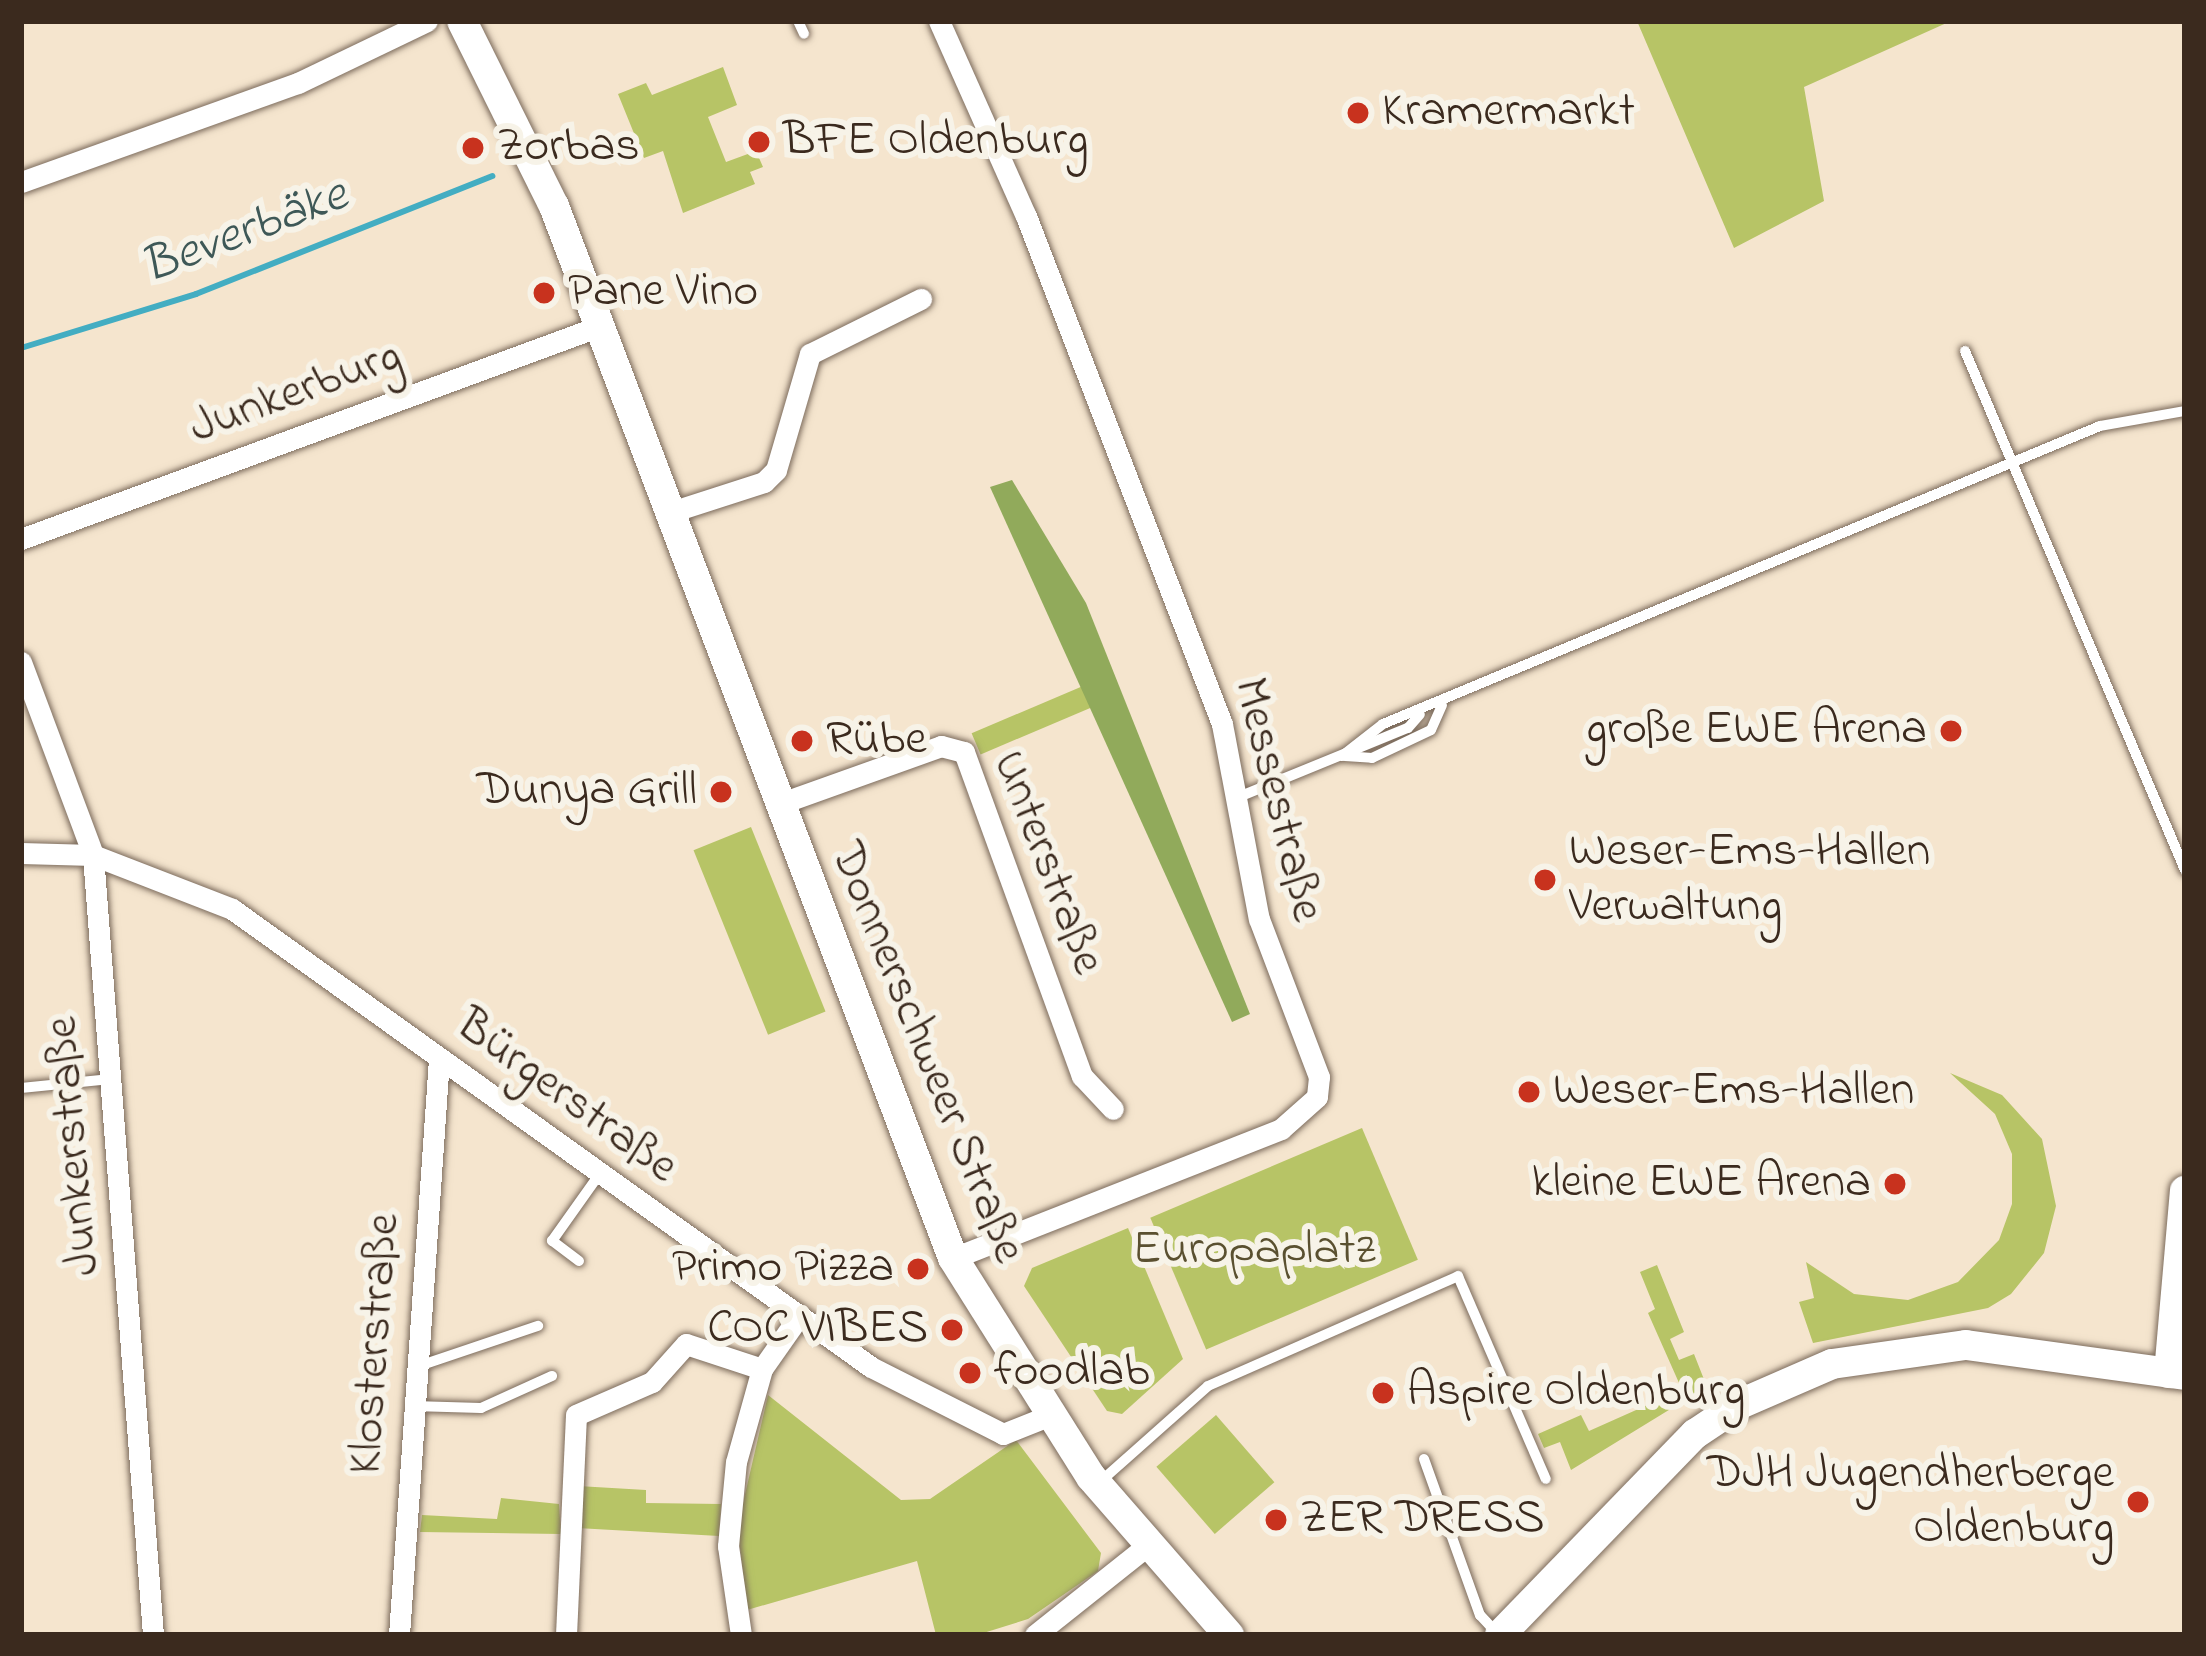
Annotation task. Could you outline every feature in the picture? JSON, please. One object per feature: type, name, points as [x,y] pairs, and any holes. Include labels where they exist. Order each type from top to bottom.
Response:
[{"type":"main road","name":"Donnerschweer Straße","points":[[462,21],[531,152],[953,1258],[1048,1416],[1097,1484],[1229,1635]]},
{"type":"main road","points":[[1500,1635],[1651,1472],[1740,1404],[1796,1378],[1863,1356],[1966,1345],[2177,1374],[2185,1191]]},
{"type":"street","points":[[21,182],[298,83],[427,21]]},
{"type":"street","name":"Messestraße","points":[[939,21],[1026,216],[1222,724],[1241,796],[1250,886],[1319,1077],[1317,1097],[1281,1129],[953,1258]]},
{"type":"street","points":[[668,513],[764,482],[776,470],[810,354],[922,299]]},
{"type":"street","name":"Junkerburg","points":[[21,538],[600,326]]},
{"type":"street","name":"Junkerstraße","points":[[21,662],[93,855],[153,1635]]},
{"type":"street","name":"Unterstraße","points":[[779,804],[940,746],[964,752],[1082,1076],[1113,1109]]},
{"type":"street","name":"Bürgerstraße","points":[[21,853],[93,855],[232,909],[601,1172],[796,1319],[1004,1434],[1048,1416]]},
{"type":"street","name":"Klosterstraße","points":[[399,1635],[439,1058]]},
{"type":"street","points":[[741,1635],[730,1580],[731,1496],[762,1369],[796,1319]]},
{"type":"street","points":[[566,1635],[576,1415],[652,1382],[686,1344],[762,1369]]},
{"type":"street","points":[[1034,1635],[1148,1545]]},
{"type":"lane","points":[[1965,351],[2185,871]]},
{"type":"lane","points":[[1342,756],[1383,724],[1442,705],[2100,426],[2185,411]]},
{"type":"lane","points":[[1342,756],[1372,758],[1431,730],[1442,705]]},
{"type":"lane","points":[[1241,796],[1408,728],[1420,714]]},
{"type":"lane","points":[[21,1088],[111,1079]]},
{"type":"lane","points":[[579,1261],[552,1241],[601,1172]]},
{"type":"lane","points":[[1097,1484],[1208,1386],[1458,1276],[1546,1479]]},
{"type":"lane","points":[[414,1367],[538,1326]]},
{"type":"lane","points":[[412,1406],[481,1408],[553,1376]]},
{"type":"lane","points":[[1424,1459],[1480,1615],[1500,1635]]},
{"type":"green space","points":[[1637,21],[1951,21],[1804,87],[1824,201],[1734,248]]},
{"type":"green space","points":[[723,67],[737,105],[708,117],[726,162],[756,151],[763,167],[750,172],[755,184],[683,213],[663,151],[644,158],[618,94],[646,83],[652,95]]},
{"type":"green space","points":[[1012,480],[1086,603],[1250,1014],[1232,1022],[990,487]]},
{"type":"green space","points":[[1083,686],[1092,707],[981,754],[972,733]]},
{"type":"green space","points":[[751,827],[826,1012],[768,1035],[694,850]]},
{"type":"green space","points":[[1950,1073],[2002,1095],[2042,1139],[2056,1206],[2044,1253],[2011,1294],[1988,1308],[1813,1343],[1799,1302],[1814,1298],[1806,1262],[1854,1294],[1908,1300],[1958,1282],[1999,1240],[2012,1204],[2012,1154],[1995,1114]]},
{"type":"green space","name":"Europaplatz","points":[[1362,1128],[1418,1260],[1206,1350],[1150,1218]]},
{"type":"green space","name":"Europaplatz","points":[[1128,1228],[1183,1359],[1122,1414],[1107,1411],[1024,1286],[1032,1268]]},
{"type":"green space","points":[[1657,1265],[1684,1332],[1670,1339],[1679,1360],[1694,1354],[1707,1387],[1687,1401],[1648,1313],[1655,1309],[1640,1272]]},
{"type":"green space","points":[[1672,1394],[1677,1405],[1571,1470],[1560,1442],[1544,1448],[1538,1434],[1581,1415],[1589,1431]]},
{"type":"green space","points":[[768,1395],[901,1500],[930,1499],[1016,1440],[1101,1553],[1098,1571],[1028,1619],[977,1635],[936,1635],[917,1561],[747,1610],[735,1504],[743,1503]]},
{"type":"green space","points":[[1216,1415],[1274,1482],[1215,1534],[1156,1467]]},
{"type":"green space","points":[[578,1486],[646,1490],[646,1503],[721,1504],[719,1536],[577,1528]]},
{"type":"green space","points":[[501,1498],[559,1504],[561,1534],[420,1532],[422,1515],[497,1519]]},
{"type":"waterway","name":"Beverbäke","points":[[21,348],[196,294],[492,176]]},
{"type":"place","name":"Kramermarkt","points":[[1358,113]]},
{"type":"place","name":"BFE Oldenburg","points":[[759,142]]},
{"type":"place","name":"Zorbas","points":[[473,148]]},
{"type":"place","name":"Pane Vino","points":[[544,293]]},
{"type":"place","name":"große EWE Arena","points":[[1951,731]]},
{"type":"place","name":"Rübe","points":[[802,741]]},
{"type":"place","name":"Dunya Grill","points":[[721,792]]},
{"type":"place","name":"Weser-Ems-Hallen Verwaltung","points":[[1545,880]]},
{"type":"place","name":"Weser-Ems-Hallen","points":[[1529,1092]]},
{"type":"place","name":"kleine EWE Arena","points":[[1895,1184]]},
{"type":"place","name":"Primo Pizza","points":[[918,1269]]},
{"type":"place","name":"COC VIBES","points":[[952,1330]]},
{"type":"place","name":"foodlab","points":[[970,1373]]},
{"type":"place","name":"Aspire Oldenburg","points":[[1383,1393]]},
{"type":"place","name":"DJH Jugendherberge Oldenburg","points":[[2138,1502]]},
{"type":"place","name":"ZER DRESS","points":[[1276,1520]]}]
